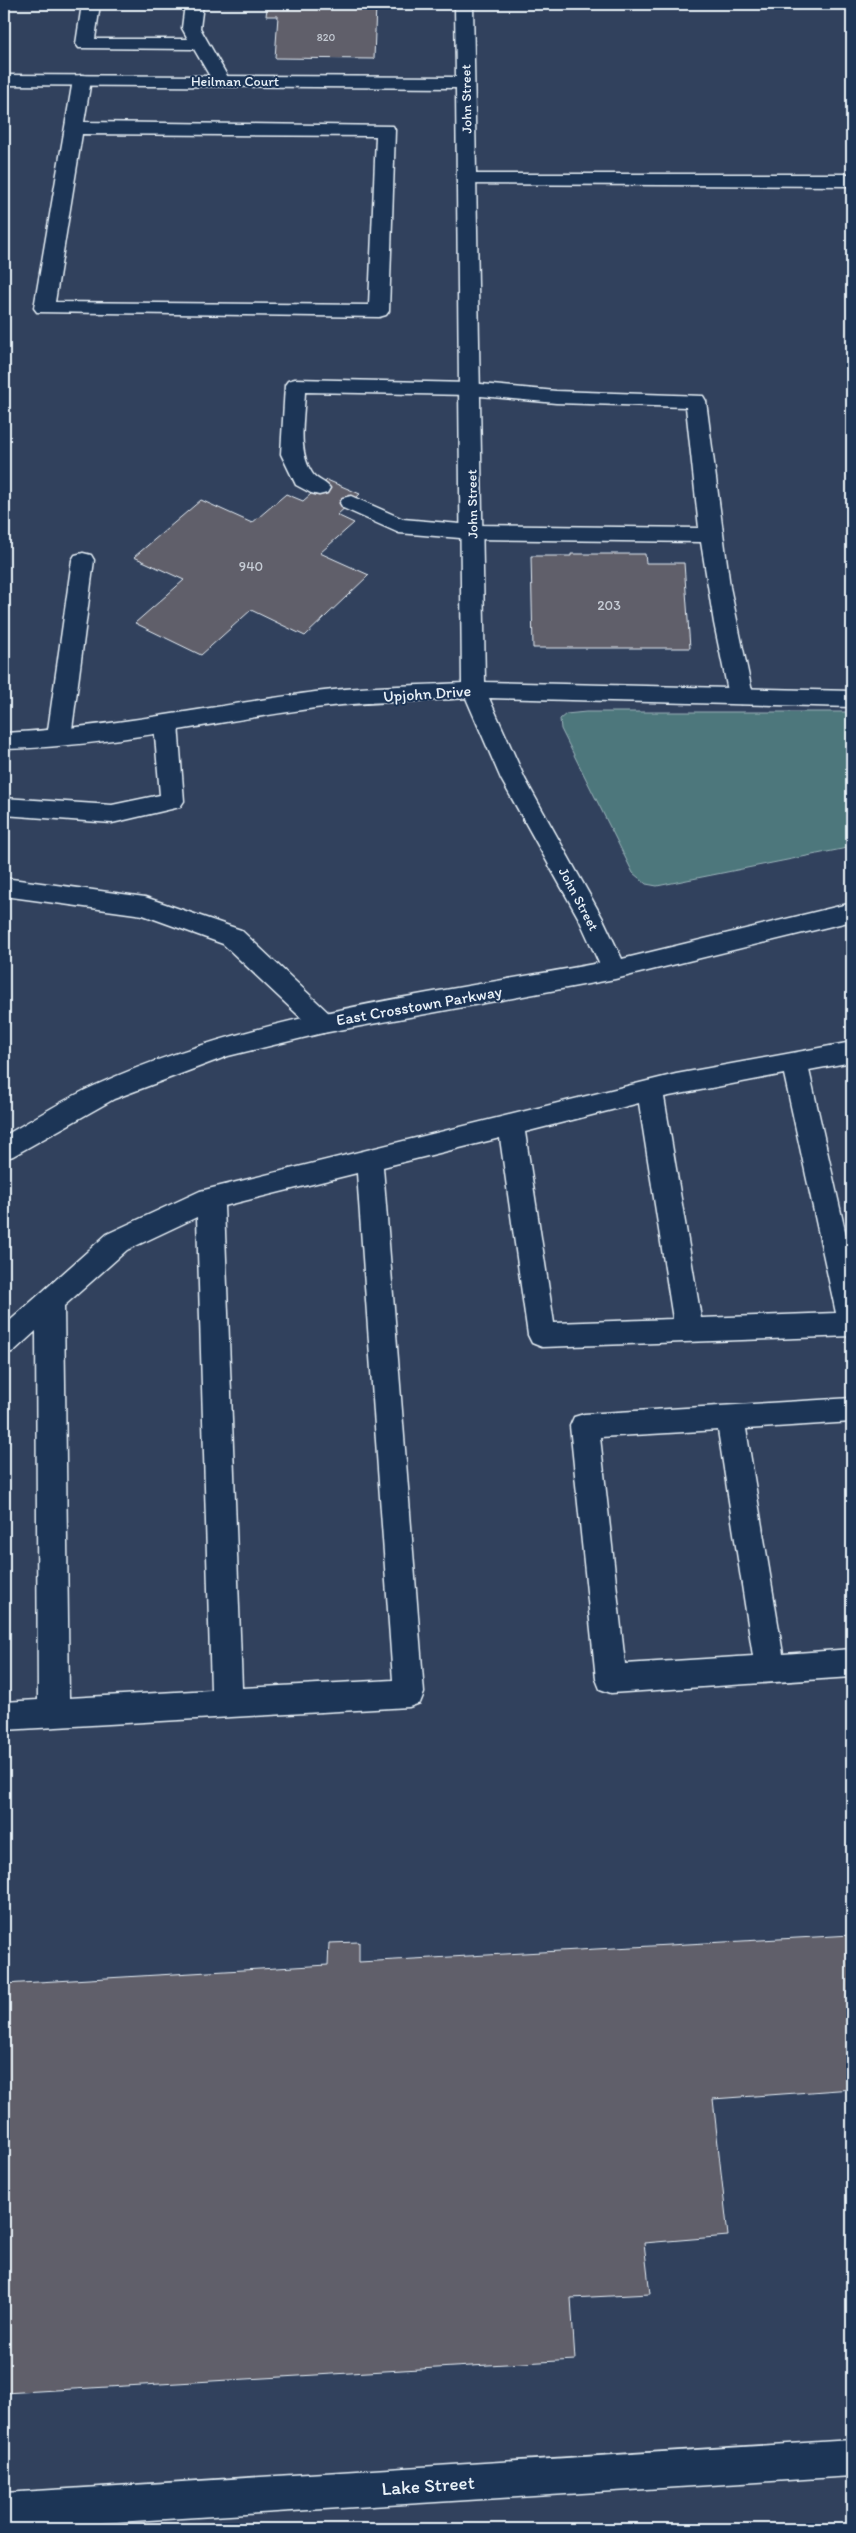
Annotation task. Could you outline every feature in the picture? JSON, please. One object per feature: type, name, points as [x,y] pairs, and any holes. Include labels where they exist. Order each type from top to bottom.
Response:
[{"type":"street","points":[[91,4],[85,44],[199,44]]},
{"type":"street","points":[[194,4],[190,28],[221,81]]},
{"type":"street","name":"John Street","points":[[464,4],[474,690],[513,779],[591,919],[615,970]]},
{"type":"street","name":"Heilman Court","points":[[4,80],[466,83]]},
{"type":"street","points":[[74,128],[386,130],[379,311],[44,308],[74,128],[82,80]]},
{"type":"street","points":[[468,180],[852,180]]},
{"type":"street","points":[[318,488],[304,480],[292,454],[295,385],[470,388],[556,397],[696,401],[712,535],[729,647],[741,696]]},
{"type":"street","points":[[351,503],[399,526],[472,532],[712,535]]},
{"type":"street","points":[[59,737],[83,560]]},
{"type":"street","name":"Upjohn Drive","points":[[4,741],[59,737],[166,724],[317,700],[474,690],[852,699]]},
{"type":"street","points":[[4,807],[112,814],[172,801],[166,724]]},
{"type":"street","points":[[4,887],[145,906],[232,938],[323,1023]]},
{"type":"street","name":"East Crosstown Parkway","points":[[4,1149],[105,1092],[224,1047],[323,1023],[615,970],[852,912]]},
{"type":"street","points":[[4,1343],[117,1242],[210,1199],[650,1090],[852,1052]]},
{"type":"street","points":[[511,1124],[542,1335],[852,1324],[795,1063]]},
{"type":"street","points":[[650,1090],[689,1329]]},
{"type":"street","points":[[4,1716],[409,1693],[369,1159]]},
{"type":"street","points":[[210,1199],[227,1702]]},
{"type":"street","points":[[50,1301],[54,1713]]},
{"type":"street","points":[[852,1410],[584,1426],[611,1679],[852,1663]]},
{"type":"street","points":[[730,1418],[770,1668]]},
{"type":"street","name":"Lake Street","points":[[21,2517],[852,2458]]},
{"type":"green space","points":[[586,712],[852,712],[852,847],[657,886],[646,884],[633,873],[561,729],[560,719],[566,714]]},
{"type":"building","points":[[280,4],[376,4],[374,59],[275,58],[278,16],[266,16],[267,8],[279,8]]},
{"type":"building","points":[[327,480],[360,494],[337,515],[354,523],[320,553],[369,575],[305,636],[251,610],[201,655],[135,623],[184,580],[134,557],[201,500],[252,523],[286,494],[303,501]]},
{"type":"building","points":[[571,554],[645,554],[646,563],[684,563],[690,648],[533,648],[531,556],[571,556]]},
{"type":"building","points":[[852,1935],[852,2089],[713,2099],[728,2236],[644,2243],[650,2294],[571,2298],[575,2360],[4,2393],[4,1984],[328,1965],[329,1943],[359,1942],[359,1962]]}]
